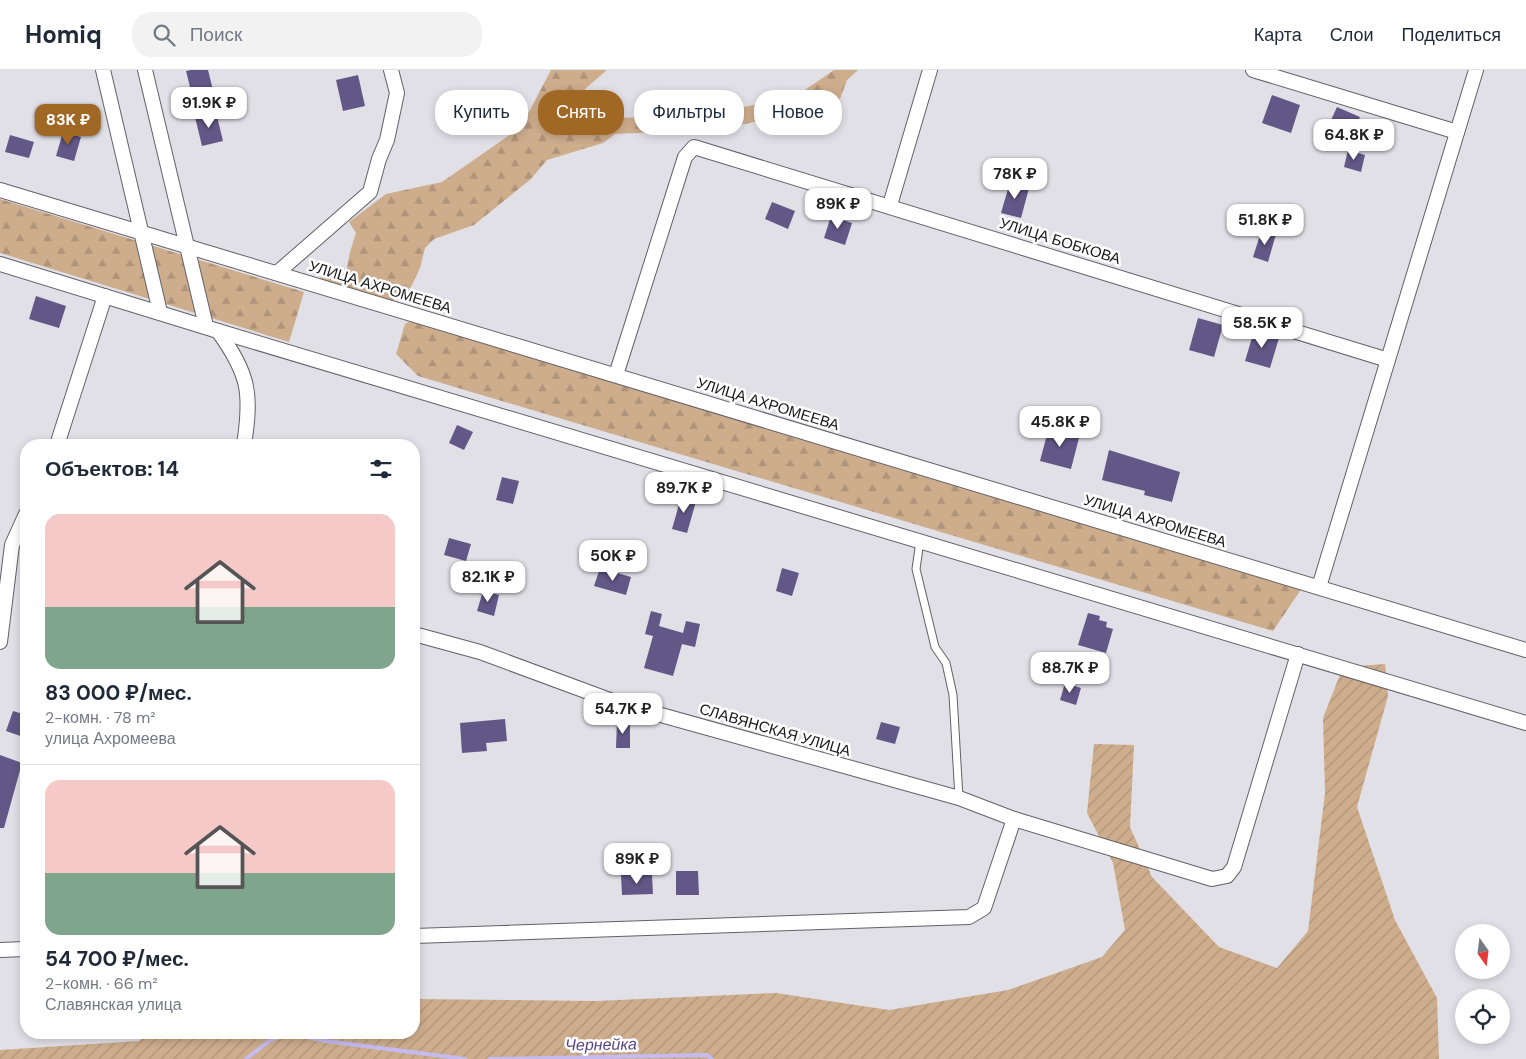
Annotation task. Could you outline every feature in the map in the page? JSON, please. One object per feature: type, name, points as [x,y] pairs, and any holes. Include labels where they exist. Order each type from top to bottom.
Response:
[{"type":"street","points":[[103,70],[160,312]]},
{"type":"street","points":[[145,70],[187,246],[212,329],[234,352],[244,372],[248,404],[245,439]]},
{"type":"street","points":[[277,273],[370,192],[379,159],[387,140],[397,93],[391,70]]},
{"type":"street","points":[[890,205],[930,70]]},
{"type":"street","points":[[1253,70],[1457,132]]},
{"type":"street","points":[[1318,587],[1476,70]]},
{"type":"street","name":"УЛИЦА БОБКОВА","points":[[616,375],[685,156],[694,147],[890,205],[1388,360]]},
{"type":"street","name":"УЛИЦА АХРОМЕЕВА","points":[[0,190],[1526,650]]},
{"type":"street","points":[[0,264],[1526,723]]},
{"type":"street","points":[[59,439],[105,296]]},
{"type":"street","points":[[0,642],[12,545],[20,527]]},
{"type":"street","name":"СЛАВЯНСКАЯ УЛИЦА","points":[[420,636],[480,652],[618,703],[959,798],[1014,819],[1212,879],[1227,876],[1234,867],[1298,654]]},
{"type":"street","points":[[420,936],[969,917],[984,908],[1014,819]]},
{"type":"street","points":[[0,950],[20,949]]},
{"type":"lane","points":[[920,541],[916,569],[935,647],[946,663],[952,695],[959,798]]},
{"type":"green space","points":[[551,70],[607,70],[585,90],[540,90]]},
{"type":"green space","points":[[834,70],[858,70],[847,80],[842,94],[842,90],[805,90]]},
{"type":"green space","points":[[538,95],[538,135],[614,135],[603,143],[547,160],[531,179],[474,225],[434,239],[425,248],[420,268],[411,287],[389,303],[314,280],[333,273],[346,273],[356,233],[349,222],[386,194],[442,182],[510,135],[528,135],[528,114]]},
{"type":"green space","points":[[754,105],[754,122],[744,124],[744,107]]},
{"type":"green space","points":[[634,117],[634,133],[624,134],[624,118]]},
{"type":"green space","points":[[0,199],[304,292],[289,342],[0,253]]},
{"type":"green space","points":[[422,314],[1304,585],[1273,631],[418,376],[396,354],[405,324]]},
{"type":"green space","points":[[1385,664],[1388,696],[1357,807],[1395,920],[1437,998],[1439,1059],[0,1059],[0,1050],[139,1041],[141,1039],[420,1039],[420,999],[596,1001],[776,993],[889,1010],[1008,990],[1102,957],[1125,930],[1113,863],[1087,813],[1094,744],[1134,745],[1130,827],[1152,877],[1219,947],[1277,968],[1308,931],[1325,793],[1323,718],[1343,667]]},
{"type":"building","points":[[208,70],[213,90],[192,95],[186,71]]},
{"type":"building","points":[[358,75],[365,106],[343,111],[336,80]]},
{"type":"building","points":[[1272,95],[1300,105],[1291,133],[1262,123]]},
{"type":"building","points":[[1337,107],[1360,117],[1350,141],[1326,131]]},
{"type":"building","points":[[216,112],[223,141],[202,146],[195,117]]},
{"type":"building","points":[[63,132],[81,137],[74,161],[56,156]]},
{"type":"building","points":[[10,135],[34,142],[29,158],[5,152]]},
{"type":"building","points":[[1348,150],[1365,155],[1361,172],[1344,167]]},
{"type":"building","points":[[1010,182],[1029,188],[1021,218],[1001,213]]},
{"type":"building","points":[[772,202],[795,211],[788,229],[765,219]]},
{"type":"building","points":[[831,216],[852,223],[845,245],[824,238]]},
{"type":"building","points":[[1262,229],[1276,234],[1268,262],[1253,257]]},
{"type":"building","points":[[36,296],[66,306],[59,328],[29,319]]},
{"type":"building","points":[[1198,318],[1223,325],[1214,357],[1189,350]]},
{"type":"building","points":[[1254,331],[1279,338],[1270,368],[1245,361]]},
{"type":"building","points":[[457,425],[473,432],[464,450],[449,443]]},
{"type":"building","points":[[1049,427],[1080,434],[1071,469],[1040,461]]},
{"type":"building","points":[[1109,450],[1180,472],[1172,502],[1144,495],[1145,491],[1102,480]]},
{"type":"building","points":[[502,477],[519,481],[513,504],[496,500]]},
{"type":"building","points":[[682,494],[697,498],[687,533],[672,529]]},
{"type":"building","points":[[449,538],[471,544],[466,561],[444,555]]},
{"type":"building","points":[[600,568],[631,577],[626,595],[594,586]]},
{"type":"building","points":[[782,568],[799,573],[792,596],[776,591]]},
{"type":"building","points":[[514,576],[525,582],[520,592],[509,586]]},
{"type":"building","points":[[483,591],[499,595],[494,616],[477,611]]},
{"type":"building","points":[[651,611],[662,614],[659,626],[683,633],[686,621],[700,624],[695,647],[682,644],[673,676],[644,668],[653,636],[645,634]]},
{"type":"building","points":[[1088,613],[1100,616],[1099,620],[1107,622],[1106,627],[1113,629],[1106,653],[1078,645]]},
{"type":"building","points":[[1065,683],[1081,688],[1076,705],[1060,700]]},
{"type":"building","points":[[13,711],[20,713],[20,736],[6,731]]},
{"type":"building","points":[[505,719],[507,741],[486,743],[487,751],[462,753],[460,723]]},
{"type":"building","points":[[617,722],[630,722],[630,748],[616,748]]},
{"type":"building","points":[[881,722],[900,727],[895,744],[876,739]]},
{"type":"building","points":[[0,755],[20,762],[20,770],[4,828],[0,828]]},
{"type":"building","points":[[676,871],[698,871],[699,895],[676,895]]},
{"type":"building","points":[[621,875],[652,875],[653,894],[622,895]]},
{"type":"waterway","name":"Чернейка","points":[[246,1059],[274,1039]]},
{"type":"waterway","name":"Чернейка","points":[[316,1039],[465,1059]]},
{"type":"waterway","name":"Чернейка","points":[[489,1059],[707,1055],[712,1059]]}]
